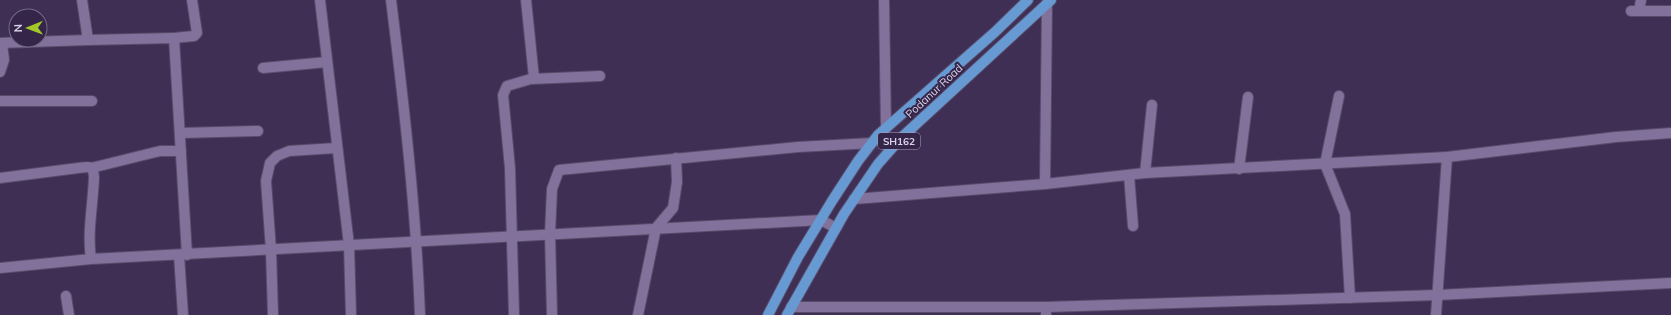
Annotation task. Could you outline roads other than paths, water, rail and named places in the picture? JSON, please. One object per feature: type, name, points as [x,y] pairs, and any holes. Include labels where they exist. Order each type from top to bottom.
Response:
[{"type":"main road","points":[[768,315],[798,257],[858,161],[872,143],[886,128],[995,32],[1028,0]]},
{"type":"main road","name":"Podanur Road","points":[[789,311],[836,228],[878,164],[901,138],[1049,2]]},
{"type":"street","points":[[82,0],[88,40]]},
{"type":"street","points":[[0,72],[4,60],[1,43],[174,38],[194,36],[197,33],[192,0]]},
{"type":"street","points":[[320,0],[336,148],[349,245],[351,315]]},
{"type":"street","points":[[528,0],[534,78],[532,79]]},
{"type":"street","points":[[884,0],[886,128]]},
{"type":"street","points":[[1641,0],[1635,11],[1671,11]]},
{"type":"street","points":[[394,1],[417,241],[420,315]]},
{"type":"street","points":[[1045,184],[1049,2]]},
{"type":"street","points":[[174,38],[181,151],[183,315]]},
{"type":"street","points":[[264,68],[327,62]]},
{"type":"street","points":[[514,315],[510,168],[504,95],[507,86],[532,79],[600,76]]},
{"type":"street","points":[[1339,96],[1325,164],[1344,214],[1350,298]]},
{"type":"street","points":[[1239,169],[1248,97]]},
{"type":"street","points":[[0,100],[92,101]]},
{"type":"street","points":[[1145,173],[1152,105]]},
{"type":"street","points":[[180,133],[258,131]]},
{"type":"street","points":[[854,199],[1045,184],[1145,173],[1447,157],[1616,137],[1671,133]]},
{"type":"street","points":[[552,315],[550,234],[552,189],[559,170],[798,147],[872,143]]},
{"type":"street","points":[[273,315],[271,250],[266,181],[270,163],[277,156],[289,151],[336,148]]},
{"type":"street","points":[[0,178],[21,174],[91,168],[160,151],[181,151]]},
{"type":"street","points":[[1436,315],[1447,157]]},
{"type":"street","points":[[638,315],[656,228],[673,208],[678,182],[676,158]]},
{"type":"street","points":[[91,168],[94,171],[89,234],[91,259]]},
{"type":"street","points":[[1130,175],[1133,226]]},
{"type":"street","points":[[0,268],[91,259],[821,220],[836,228]]},
{"type":"street","points":[[789,311],[1046,311],[1438,295],[1671,283]]},
{"type":"street","points":[[66,296],[69,315]]}]
